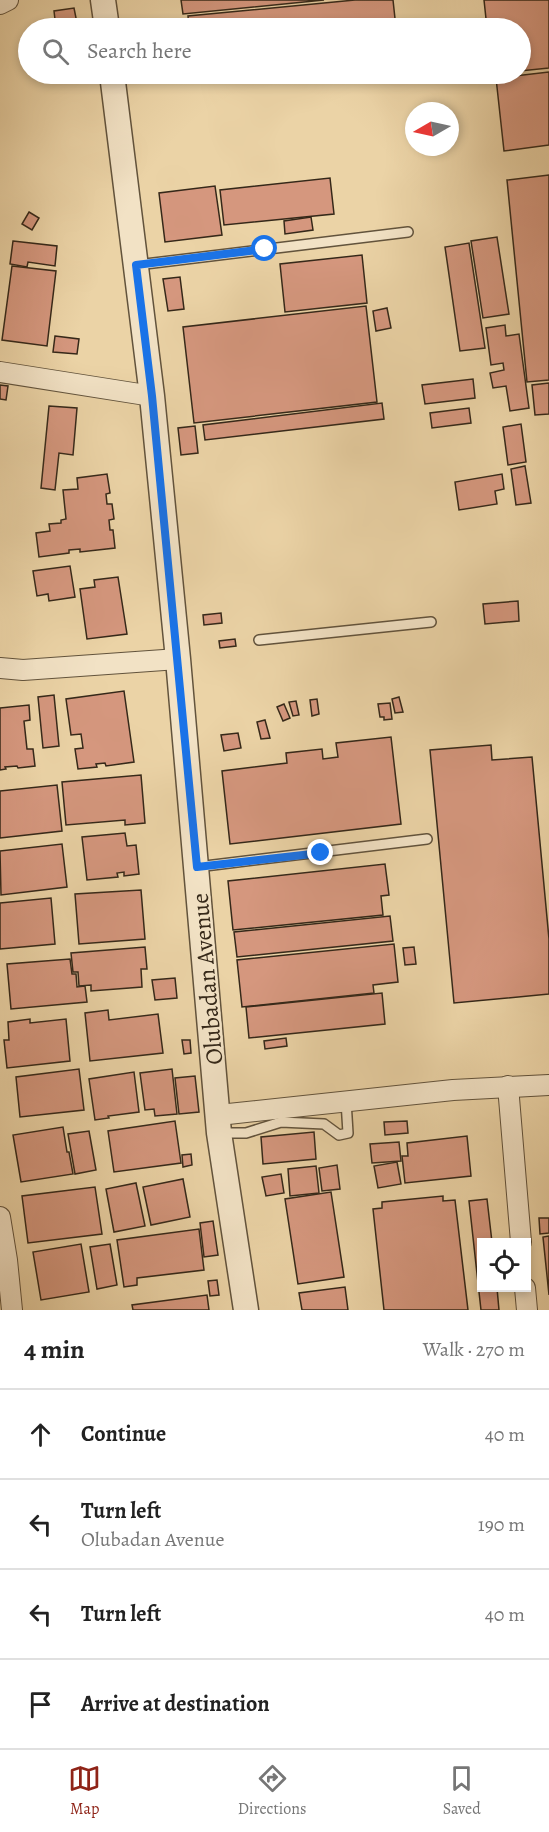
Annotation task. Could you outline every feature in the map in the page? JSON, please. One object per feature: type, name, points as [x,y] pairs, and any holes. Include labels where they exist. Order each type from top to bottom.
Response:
[{"type":"street","points":[[0,4],[8,0]]},
{"type":"street","points":[[103,0],[106,18]]},
{"type":"street","name":"Olubadan Avenue","points":[[113,84],[152,396],[219,1124],[246,1310]]},
{"type":"street","points":[[0,372],[152,396]]},
{"type":"street","points":[[0,668],[23,670],[178,659]]},
{"type":"street","points":[[219,1124],[283,1115],[346,1101],[549,1084]]},
{"type":"street","points":[[508,1086],[521,1238]]},
{"type":"street","points":[[0,1217],[12,1310]]},
{"type":"street","points":[[525,1292],[527,1310]]},
{"type":"lane","points":[[136,265],[408,232]]},
{"type":"lane","points":[[259,640],[431,622]]},
{"type":"lane","points":[[197,867],[427,839]]},
{"type":"lane","points":[[283,1115],[324,1124],[339,1134],[348,1133],[346,1101]]},
{"type":"building","points":[[181,0],[324,0],[183,14]]},
{"type":"building","points":[[355,0],[393,0],[395,18],[188,18],[188,16]]},
{"type":"building","points":[[484,0],[549,0],[549,68],[531,70],[531,18],[486,18]]},
{"type":"building","points":[[74,8],[76,18],[55,18],[54,11]]},
{"type":"building","points":[[549,72],[549,145],[504,151],[497,84],[531,84],[531,74]]},
{"type":"building","points":[[549,175],[549,380],[527,382],[507,180]]},
{"type":"building","points":[[330,178],[334,214],[224,225],[220,190]]},
{"type":"building","points":[[215,186],[222,235],[165,242],[159,193]]},
{"type":"building","points":[[29,212],[39,218],[32,230],[22,224]]},
{"type":"building","points":[[311,217],[313,230],[285,234],[284,221]]},
{"type":"building","points":[[497,237],[509,314],[483,318],[471,241]]},
{"type":"building","points":[[13,241],[57,246],[55,266],[28,262],[27,267],[10,264]]},
{"type":"building","points":[[469,243],[485,348],[460,351],[445,247]]},
{"type":"building","points":[[362,255],[367,303],[285,312],[280,264]]},
{"type":"building","points":[[12,266],[56,271],[47,346],[2,340]]},
{"type":"building","points":[[180,277],[184,309],[168,311],[163,279]]},
{"type":"building","points":[[366,306],[377,402],[194,423],[183,327]]},
{"type":"building","points":[[387,308],[391,328],[376,331],[373,311]]},
{"type":"building","points":[[505,325],[506,336],[519,334],[529,408],[510,411],[506,386],[493,388],[490,373],[504,370],[503,363],[491,365],[486,328]]},
{"type":"building","points":[[55,336],[79,339],[77,354],[53,352]]},
{"type":"building","points":[[473,379],[475,398],[425,404],[422,385]]},
{"type":"building","points":[[549,383],[549,414],[535,415],[532,385]]},
{"type":"building","points":[[0,385],[8,386],[6,400],[0,399]]},
{"type":"building","points":[[382,403],[384,419],[205,440],[203,425]]},
{"type":"building","points":[[49,406],[77,408],[73,455],[59,453],[55,490],[41,488]]},
{"type":"building","points":[[469,408],[471,423],[432,428],[430,413]]},
{"type":"building","points":[[521,424],[526,462],[508,465],[503,427]]},
{"type":"building","points":[[195,426],[198,453],[181,455],[178,428]]},
{"type":"building","points":[[525,466],[531,503],[516,505],[511,469]]},
{"type":"building","points":[[107,474],[110,493],[106,494],[107,504],[112,504],[114,519],[109,520],[110,530],[113,530],[115,548],[80,552],[80,549],[69,550],[69,553],[39,557],[36,533],[50,531],[49,524],[61,523],[61,520],[66,519],[63,490],[78,489],[77,478]]},
{"type":"building","points":[[502,474],[504,489],[495,491],[497,504],[459,510],[455,482]]},
{"type":"building","points":[[70,566],[75,597],[49,601],[48,594],[37,596],[33,571]]},
{"type":"building","points":[[118,577],[127,634],[87,639],[80,589],[95,587],[94,580]]},
{"type":"building","points":[[518,601],[519,621],[485,624],[483,604]]},
{"type":"building","points":[[221,613],[222,623],[204,625],[203,615]]},
{"type":"building","points":[[235,639],[236,646],[220,648],[219,641]]},
{"type":"building","points":[[124,691],[134,762],[106,766],[105,763],[96,764],[97,767],[78,769],[75,749],[83,748],[81,734],[71,735],[66,699]]},
{"type":"building","points":[[54,695],[59,746],[43,748],[38,697]]},
{"type":"building","points":[[399,697],[403,712],[395,713],[392,699]]},
{"type":"building","points":[[317,699],[319,714],[312,716],[310,700]]},
{"type":"building","points":[[296,701],[299,715],[293,716],[289,702]]},
{"type":"building","points":[[390,703],[392,719],[384,720],[384,717],[380,717],[378,704]]},
{"type":"building","points":[[284,704],[290,718],[283,721],[277,707]]},
{"type":"building","points":[[29,705],[30,720],[24,721],[27,749],[33,749],[35,766],[5,767],[6,769],[0,770],[0,708]]},
{"type":"building","points":[[265,720],[270,738],[261,739],[257,722]]},
{"type":"building","points":[[238,733],[241,748],[224,751],[221,735]]},
{"type":"building","points":[[391,737],[401,824],[230,844],[222,771],[287,763],[286,753],[322,749],[323,759],[338,757],[336,743]]},
{"type":"building","points":[[491,745],[492,760],[532,757],[549,939],[549,994],[454,1003],[430,750]]},
{"type":"building","points":[[141,775],[145,823],[125,825],[125,820],[66,825],[62,782]]},
{"type":"building","points":[[57,785],[62,831],[0,838],[0,791]]},
{"type":"building","points":[[125,833],[127,846],[136,845],[139,874],[124,876],[124,872],[117,873],[118,877],[87,880],[82,837]]},
{"type":"building","points":[[62,844],[67,887],[1,895],[0,851]]},
{"type":"building","points":[[385,864],[389,895],[381,896],[383,915],[233,930],[228,881]]},
{"type":"building","points":[[141,890],[145,939],[79,944],[75,894]]},
{"type":"building","points":[[51,898],[55,944],[0,949],[0,903]]},
{"type":"building","points":[[390,916],[393,941],[237,957],[234,932]]},
{"type":"building","points":[[394,944],[398,982],[373,985],[374,993],[242,1007],[237,960]]},
{"type":"building","points":[[145,947],[147,969],[141,969],[142,987],[91,991],[91,985],[79,986],[78,972],[73,972],[71,953]]},
{"type":"building","points":[[414,947],[416,964],[405,965],[403,948]]},
{"type":"building","points":[[70,959],[72,974],[76,974],[77,987],[85,986],[87,1002],[11,1009],[7,964]]},
{"type":"building","points":[[175,978],[177,998],[155,1000],[152,980]]},
{"type":"building","points":[[382,993],[385,1024],[249,1038],[246,1007]]},
{"type":"building","points":[[108,1010],[109,1020],[158,1014],[163,1053],[90,1061],[85,1013]]},
{"type":"building","points":[[30,1019],[30,1023],[66,1019],[70,1061],[7,1068],[4,1040],[9,1040],[8,1022]]},
{"type":"building","points":[[286,1038],[287,1046],[265,1049],[264,1041]]},
{"type":"building","points":[[182,1040],[190,1040],[191,1053],[184,1054]]},
{"type":"building","points":[[79,1069],[84,1110],[20,1117],[16,1077]]},
{"type":"building","points":[[172,1069],[177,1114],[155,1116],[154,1109],[145,1110],[140,1073]]},
{"type":"building","points":[[134,1072],[139,1112],[95,1120],[89,1079]]},
{"type":"building","points":[[195,1076],[199,1112],[179,1114],[175,1078]]},
{"type":"building","points":[[175,1121],[181,1163],[114,1172],[108,1131]]},
{"type":"building","points":[[407,1121],[408,1133],[385,1135],[384,1122]]},
{"type":"building","points":[[63,1127],[73,1174],[21,1182],[13,1135]]},
{"type":"building","points":[[89,1131],[96,1170],[75,1174],[68,1134]]},
{"type":"building","points":[[314,1132],[316,1159],[263,1164],[261,1137]]},
{"type":"building","points":[[467,1136],[471,1176],[405,1183],[402,1156],[408,1156],[407,1143]]},
{"type":"building","points":[[399,1142],[401,1161],[372,1163],[370,1144]]},
{"type":"building","points":[[191,1154],[192,1165],[183,1167],[182,1155]]},
{"type":"building","points":[[397,1162],[401,1184],[378,1188],[374,1166]]},
{"type":"building","points":[[337,1165],[340,1189],[322,1191],[319,1168]]},
{"type":"building","points":[[316,1166],[319,1193],[290,1196],[288,1169]]},
{"type":"building","points":[[281,1174],[284,1193],[266,1196],[262,1177]]},
{"type":"building","points":[[183,1179],[190,1217],[151,1225],[143,1187]]},
{"type":"building","points":[[136,1183],[145,1226],[114,1232],[106,1189]]},
{"type":"building","points":[[95,1187],[102,1234],[28,1243],[22,1196]]},
{"type":"building","points":[[331,1192],[344,1277],[298,1284],[285,1199]]},
{"type":"building","points":[[443,1196],[443,1201],[455,1200],[468,1310],[384,1310],[373,1209],[382,1208],[382,1202]]},
{"type":"building","points":[[487,1199],[492,1238],[477,1238],[477,1274],[469,1201]]},
{"type":"building","points":[[539,1218],[549,1218],[549,1233],[540,1234]]},
{"type":"building","points":[[213,1221],[218,1255],[204,1257],[200,1223]]},
{"type":"building","points":[[199,1229],[204,1270],[137,1278],[137,1285],[124,1287],[117,1240]]},
{"type":"building","points":[[549,1236],[549,1295],[543,1237]]},
{"type":"building","points":[[81,1244],[89,1292],[41,1300],[33,1252]]},
{"type":"building","points":[[110,1244],[117,1285],[97,1289],[90,1247]]},
{"type":"building","points":[[217,1280],[219,1295],[210,1296],[208,1281]]},
{"type":"building","points":[[345,1287],[348,1310],[302,1310],[299,1293]]},
{"type":"building","points":[[479,1292],[497,1292],[499,1310],[481,1310]]},
{"type":"building","points":[[207,1295],[209,1310],[133,1310],[132,1305]]},
{"type":"route","points":[[265,249],[136,265],[152,396],[197,867],[321,853]]}]
